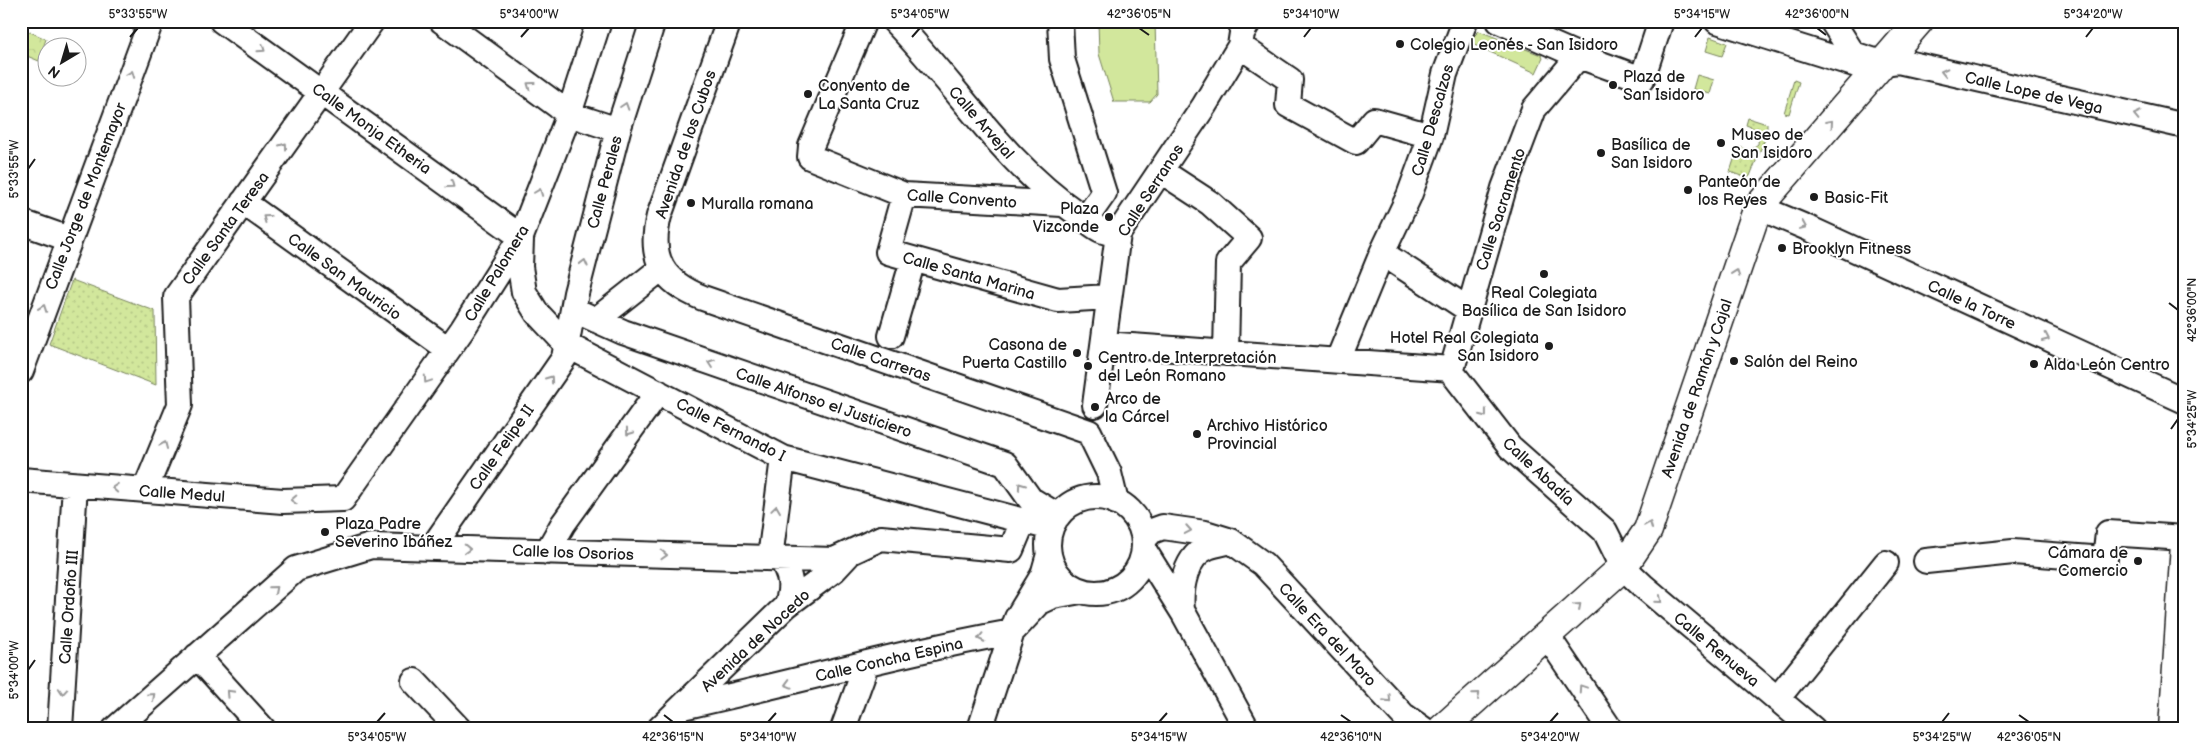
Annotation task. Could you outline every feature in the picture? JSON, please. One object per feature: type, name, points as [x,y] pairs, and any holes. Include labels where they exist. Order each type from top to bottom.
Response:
[{"type":"main road","name":"Avenida de Ramón y Cajal","points":[[1442,729],[1623,567],[1648,530],[1758,208],[1919,21]]},
{"type":"main road","points":[[2173,729],[2185,544]]},
{"type":"street","name":"Calle Monja Etheria","points":[[222,21],[521,237]]},
{"type":"street","name":"Calle Santa Teresa","points":[[145,490],[180,405],[176,297],[372,21]]},
{"type":"street","points":[[442,21],[569,114],[618,130]]},
{"type":"street","name":"Calle Palomera","points":[[521,237],[569,114],[599,21]]},
{"type":"street","name":"Calle Perales","points":[[567,345],[591,231],[618,130],[653,21]]},
{"type":"street","name":"Avenida de los Cubos","points":[[662,268],[655,250],[654,234],[658,216],[729,21]]},
{"type":"street","name":"Calle Convento","points":[[864,21],[811,146],[810,157],[904,195],[1075,213]]},
{"type":"street","name":"Calle Arvejal","points":[[894,21],[918,46],[972,114],[1004,148],[1075,213],[1103,233],[1118,234]]},
{"type":"street","points":[[1060,21],[1062,59],[1104,193],[1075,213]]},
{"type":"street","name":"Calle Serranos","points":[[1086,499],[1095,407],[1118,234],[1204,106],[1240,46],[1242,33],[1249,21]]},
{"type":"street","points":[[1499,21],[1578,56],[1642,78],[1661,21]]},
{"type":"street","points":[[1717,21],[1860,66],[1882,63]]},
{"type":"street","points":[[1832,21],[1853,54],[1882,63]]},
{"type":"street","name":"Calle Jorge de Montemayor","points":[[21,371],[28,333],[69,239],[153,23]]},
{"type":"street","name":"Calle Descalzos","points":[[1330,360],[1409,196],[1431,136],[1445,74],[1461,31]]},
{"type":"street","points":[[1240,46],[1290,80],[1288,105],[1356,142],[1374,120],[1431,136]]},
{"type":"street","name":"Calle Sacramento","points":[[1453,372],[1504,188],[1534,109],[1578,56]]},
{"type":"street","name":"Calle Lope de Vega","points":[[1882,63],[1906,63],[2185,126]]},
{"type":"street","points":[[1161,171],[1210,202],[1249,238],[1228,263],[1226,353]]},
{"type":"street","name":"Calle Santa Marina","points":[[904,195],[888,252],[1058,300],[1110,297]]},
{"type":"street","name":"Calle San Mauricio","points":[[243,202],[448,349]]},
{"type":"street","name":"Calle la Torre","points":[[1758,208],[1810,229],[2185,401]]},
{"type":"street","points":[[21,222],[69,239]]},
{"type":"street","name":"Calle Fernando I","points":[[521,237],[509,271],[537,313],[567,345],[783,458],[1024,520],[1054,522]]},
{"type":"street","points":[[1382,253],[1469,310]]},
{"type":"street","points":[[891,336],[913,260]]},
{"type":"street","points":[[596,320],[662,268]]},
{"type":"street","name":"Calle Carreras","points":[[662,268],[676,285],[704,298],[1092,441]]},
{"type":"street","name":"Calle Palomera","points":[[343,499],[448,349],[509,271]]},
{"type":"street","name":"Calle Alfonso el Justiciero","points":[[574,310],[623,332],[1005,464],[1030,499],[1054,522]]},
{"type":"street","points":[[1104,344],[1330,360],[1453,372]]},
{"type":"street","name":"Calle Felipe II","points":[[432,548],[564,358],[567,345]]},
{"type":"street","points":[[1099,377],[1127,345]]},
{"type":"street","name":"Calle Abadía","points":[[1453,372],[1510,447],[1605,531],[1623,567]]},
{"type":"street","points":[[547,552],[658,392]]},
{"type":"street","points":[[1092,441],[1109,473],[1116,502]]},
{"type":"street","points":[[783,458],[775,558],[787,569],[792,588],[787,606]]},
{"type":"street","name":"Calle Medul","points":[[21,480],[282,501],[343,499]]},
{"type":"street","name":"Calle Ordoño III","points":[[60,729],[75,485]]},
{"type":"street","points":[[1128,582],[1142,562],[1139,548],[1140,525],[1132,513],[1116,502],[1098,497],[1078,501],[1054,522],[1048,543],[1049,554],[1060,577],[1081,590],[1093,593],[1106,592],[1128,582],[1145,583],[1165,592],[1182,610]]},
{"type":"street","name":"Calle los Osorios","points":[[197,656],[296,569],[366,547],[834,560],[880,538],[1011,550],[1024,520]]},
{"type":"street","name":"Calle Era del Moro","points":[[1139,548],[1152,531],[1163,527],[1204,533],[1231,541],[1263,564],[1403,715],[1423,729]]},
{"type":"street","points":[[1926,561],[2014,552],[2105,559],[2108,533],[2185,538]]},
{"type":"street","points":[[1182,610],[1180,591],[1190,563],[1206,547],[1231,541]]},
{"type":"street","points":[[1139,548],[1182,610],[1247,729]]},
{"type":"street","name":"Avenida de Nocedo","points":[[659,729],[787,606],[834,570],[855,550]]},
{"type":"street","points":[[980,729],[1016,618],[1043,575],[1049,554]]},
{"type":"street","points":[[1777,700],[1886,563]]},
{"type":"street","name":"Calle Renueva","points":[[1623,567],[1813,729]]},
{"type":"street","points":[[1012,632],[1040,602],[1053,596],[1081,590]]},
{"type":"street","name":"Calle Concha Espina","points":[[682,708],[776,687],[867,663],[1012,632]]},
{"type":"street","points":[[1546,634],[1610,729]]},
{"type":"street","points":[[116,729],[197,656],[263,729]]},
{"type":"street","points":[[843,729],[867,663]]},
{"type":"street","points":[[414,681],[459,729]]},
{"type":"green space","points":[[1098,21],[1155,21],[1157,94],[1150,102],[1114,102],[1099,54]]},
{"type":"green space","points":[[21,28],[44,38],[38,38],[38,61],[27,56],[21,71]]},
{"type":"green space","points":[[1479,31],[1541,55],[1543,58],[1536,73],[1468,42]]},
{"type":"green space","points":[[1710,37],[1727,43],[1722,56],[1706,51]]},
{"type":"green space","points":[[1697,75],[1714,80],[1710,94],[1693,89]]},
{"type":"green space","points":[[1794,80],[1799,82],[1789,114],[1784,113]]},
{"type":"green space","points":[[1748,118],[1767,124],[1767,134],[1750,176],[1747,178],[1730,172],[1738,147],[1750,150],[1758,144],[1759,133],[1756,129],[1746,125]]},
{"type":"green space","points":[[72,280],[155,311],[156,385],[49,344]]},
{"type":"place","name":"Colegio Leonés - San Isidoro","points":[[1400,44]]},
{"type":"place","name":"Plaza de San Isidoro","points":[[1613,85]]},
{"type":"place","name":"Convento de La Santa Cruz","points":[[808,94]]},
{"type":"place","name":"Museo de San Isidoro","points":[[1721,143]]},
{"type":"place","name":"Basílica de San Isidoro","points":[[1601,153]]},
{"type":"place","name":"Panteón de los Reyes","points":[[1688,190]]},
{"type":"place","name":"Basic-Fit","points":[[1814,197]]},
{"type":"place","name":"Muralla romana","points":[[691,203]]},
{"type":"place","name":"Plaza Vizconde","points":[[1109,217]]},
{"type":"place","name":"Brooklyn Fitness","points":[[1782,248]]},
{"type":"place","name":"Real Colegiata Basílica de San Isidoro","points":[[1544,274]]},
{"type":"place","name":"Hotel Real Colegiata San Isidoro","points":[[1549,346]]},
{"type":"place","name":"Casona de Puerta Castillo","points":[[1077,353]]},
{"type":"place","name":"Salón del Reino","points":[[1734,361]]},
{"type":"place","name":"Alda León Centro","points":[[2034,364]]},
{"type":"place","name":"Centro de Interpretación del León Romano","points":[[1088,366]]},
{"type":"place","name":"Arco de la Cárcel","points":[[1095,407]]},
{"type":"place","name":"Archivo Histórico Provincial","points":[[1197,434]]},
{"type":"place","name":"Plaza Padre Severino Ibáñez","points":[[325,532]]},
{"type":"place","name":"Cámara de Comercio","points":[[2138,561]]}]
